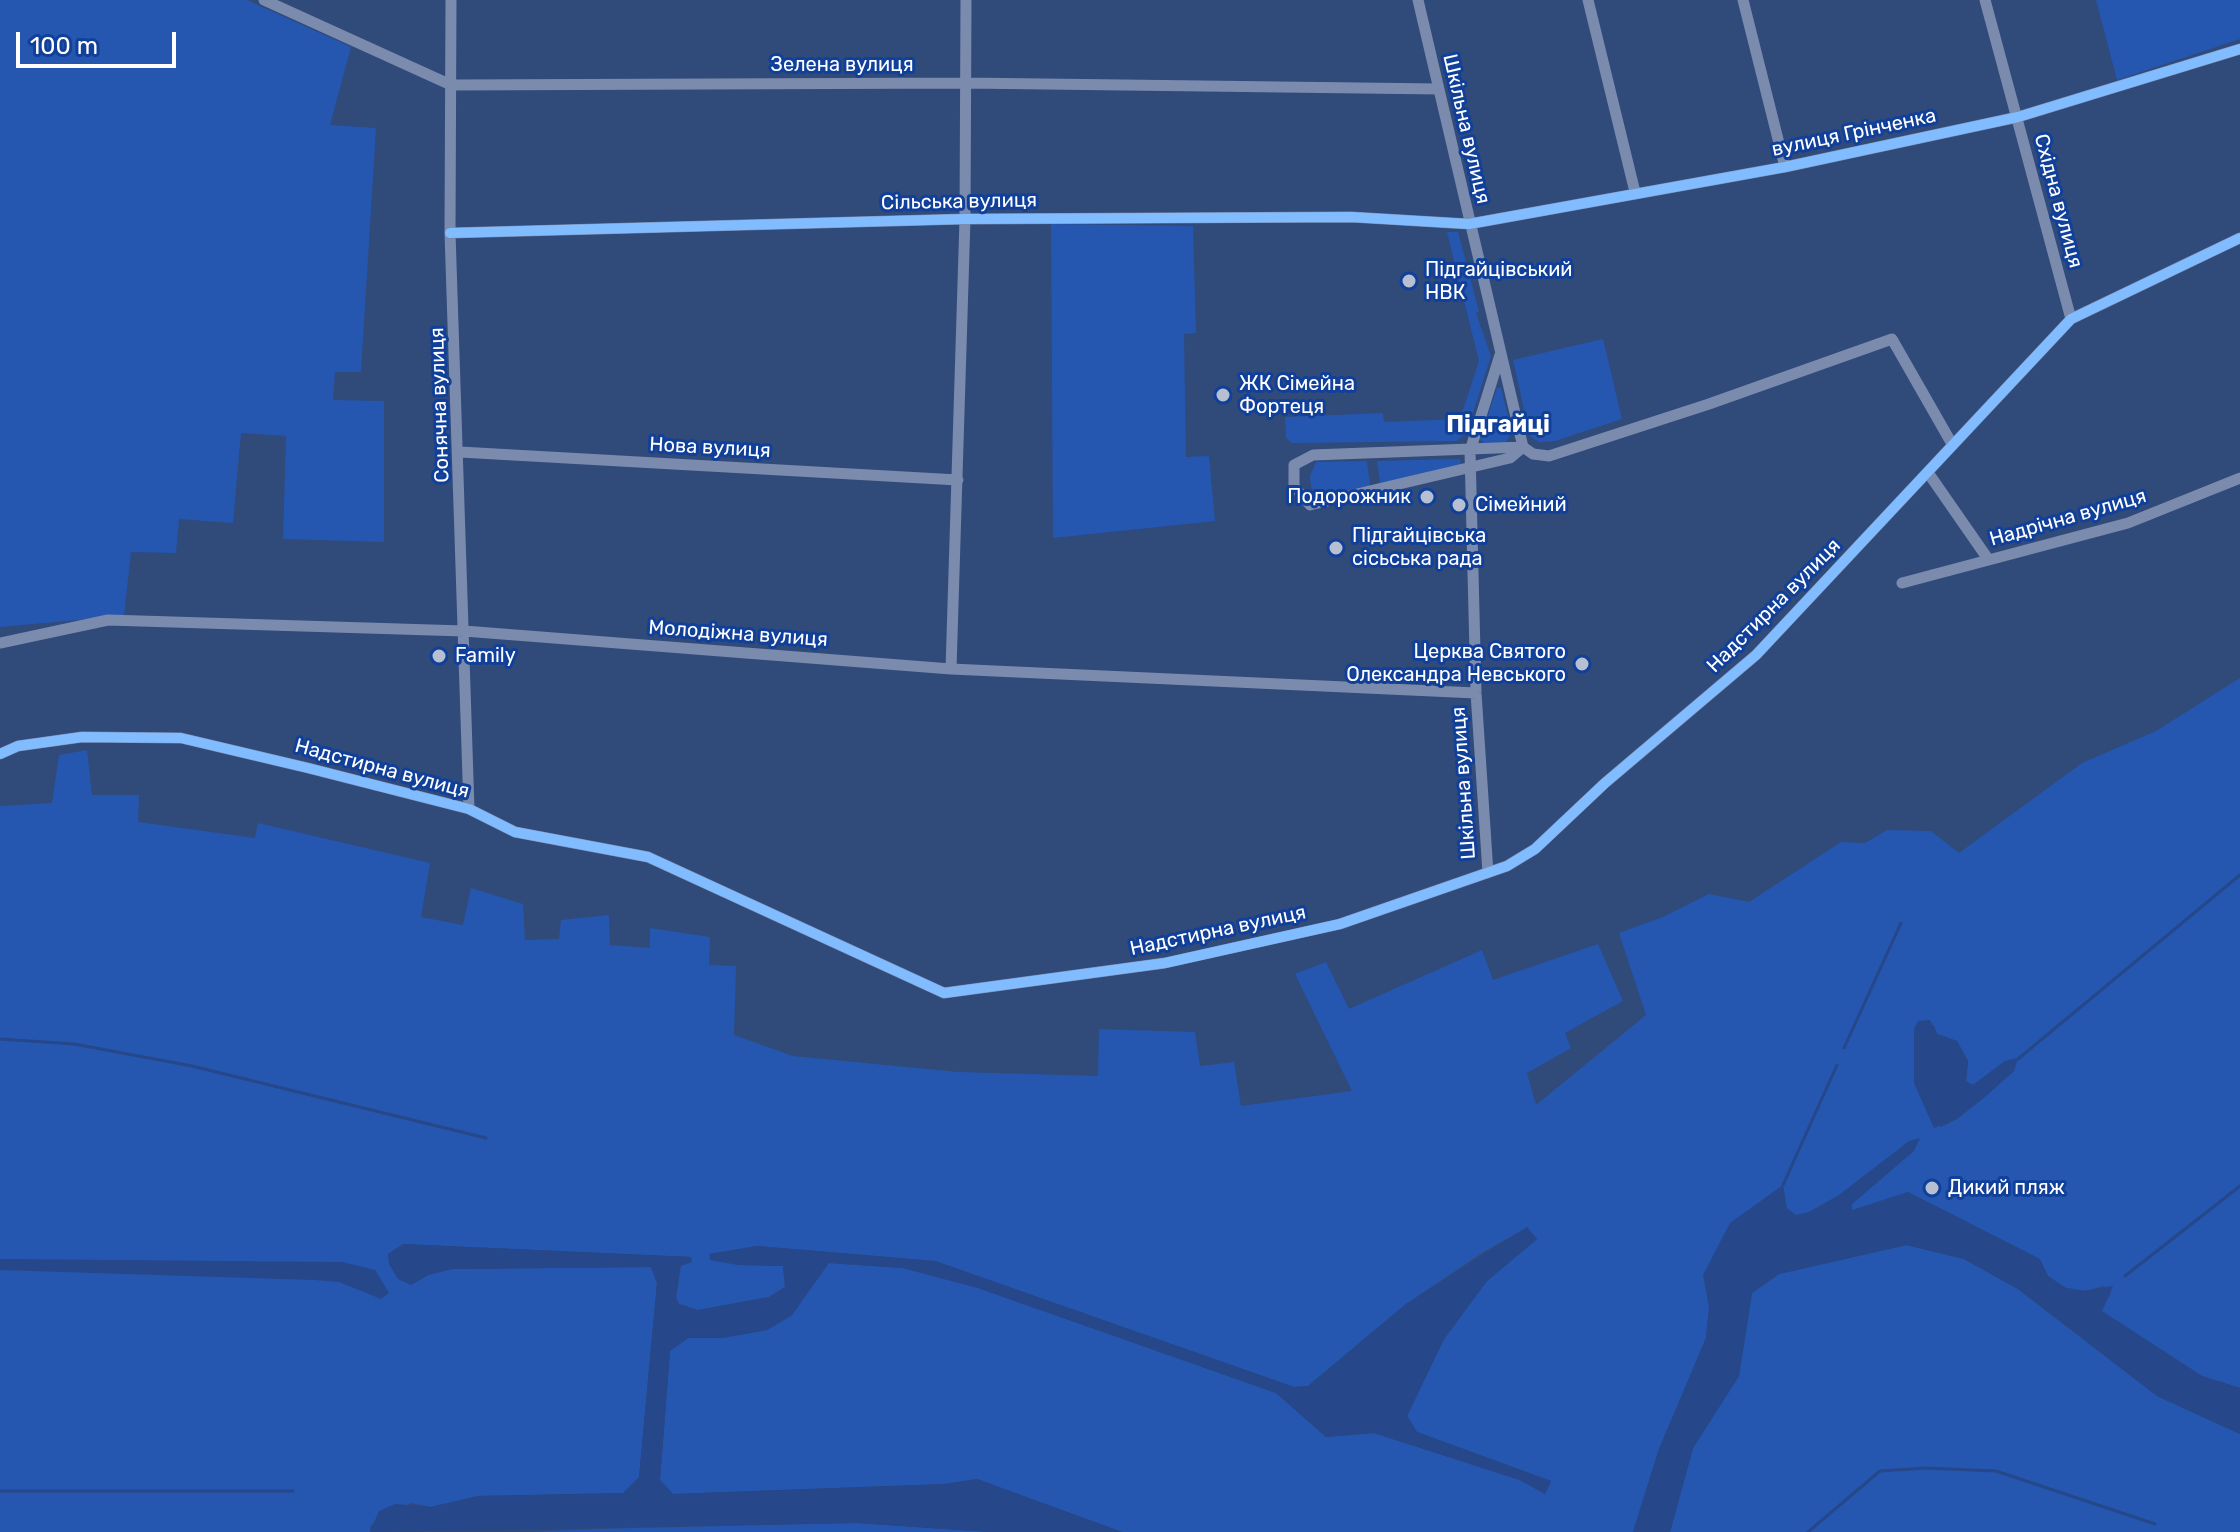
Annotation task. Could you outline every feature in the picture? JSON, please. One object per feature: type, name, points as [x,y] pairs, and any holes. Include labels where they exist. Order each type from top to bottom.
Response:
[{"type":"street","name":"Зелена вулиця","points":[[264,0],[451,85],[966,83],[1439,89]]},
{"type":"street","name":"Сонячна вулиця","points":[[451,0],[450,233],[460,452],[469,809]]},
{"type":"street","points":[[951,669],[965,219],[966,0]]},
{"type":"street","name":"Шкільна вулиця","points":[[1418,0],[1523,447]]},
{"type":"street","points":[[1588,0],[1635,192]]},
{"type":"street","points":[[1743,0],[1785,167]]},
{"type":"street","name":"Східна вулиця","points":[[1985,0],[2071,319]]},
{"type":"street","name":"вулиця Грінченка","points":[[1469,224],[1785,167],[2018,117],[2240,49]]},
{"type":"street","name":"Сільська вулиця","points":[[450,233],[965,219],[1351,217],[1469,224]]},
{"type":"street","name":"Надстирна вулиця","points":[[0,754],[18,746],[82,737],[181,738],[469,809],[515,832],[648,857],[944,993],[1180,960],[1340,924],[1507,866],[1535,849],[1605,783],[1756,655],[1929,474],[1952,444],[2071,319],[2240,238]]},
{"type":"street","points":[[1523,447],[1510,458],[1471,469],[1310,505],[1294,486],[1294,465],[1313,455],[1523,447],[1533,454],[1549,456],[1709,404],[1892,339],[1952,444]]},
{"type":"street","points":[[1470,451],[1500,355]]},
{"type":"street","name":"Шкільна вулиця","points":[[1470,451],[1476,693],[1488,873]]},
{"type":"street","name":"Нова вулиця","points":[[460,452],[958,480]]},
{"type":"street","points":[[1929,474],[1988,559]]},
{"type":"street","name":"Надрічна вулиця","points":[[1902,583],[2128,523],[2240,478]]},
{"type":"street","name":"Молодіжна вулиця","points":[[0,643],[108,620],[464,631],[951,669],[1476,693]]},
{"type":"shaded area","points":[[0,0],[247,0],[351,47],[330,125],[376,128],[361,372],[335,372],[333,400],[384,401],[384,542],[283,539],[286,436],[241,433],[233,523],[179,519],[176,553],[131,552],[124,616],[0,627]]},
{"type":"shaded area","points":[[2096,0],[2240,0],[2240,39],[2117,80]]},
{"type":"shaded area","points":[[1051,224],[1193,226],[1196,333],[1184,334],[1186,457],[1209,456],[1215,521],[1053,538]]},
{"type":"shaded area","points":[[1447,232],[1458,232],[1479,312],[1476,313],[1491,356],[1467,432],[1457,441],[1292,443],[1286,438],[1285,417],[1383,413],[1384,422],[1460,419],[1479,361]]},
{"type":"shaded area","points":[[1603,339],[1622,419],[1555,441],[1539,442],[1530,436],[1513,360]]},
{"type":"shaded area","points":[[1497,388],[1501,388],[1512,432],[1505,444],[1485,445],[1480,439]]},
{"type":"shaded area","points":[[1460,459],[1461,467],[1380,483],[1377,461]]},
{"type":"shaded area","points":[[1367,461],[1370,486],[1318,496],[1311,487],[1310,476],[1316,462]]},
{"type":"shaded area","points":[[2240,678],[2240,1388],[2202,1376],[2101,1311],[2111,1293],[2104,1286],[2085,1291],[2066,1288],[2048,1276],[2039,1259],[1908,1192],[1709,1307],[1706,1338],[1659,1449],[1633,1532],[1122,1532],[977,1479],[945,1484],[673,1494],[660,1480],[670,1351],[688,1338],[722,1338],[767,1330],[792,1315],[828,1263],[903,1268],[978,1288],[1276,1393],[1326,1437],[1374,1433],[1520,1480],[1545,1494],[1551,1481],[1417,1432],[1407,1416],[1444,1339],[1487,1281],[1537,1239],[1526,1228],[1482,1253],[1406,1304],[1308,1386],[1294,1387],[935,1261],[757,1246],[710,1254],[738,1265],[783,1266],[785,1287],[769,1297],[698,1310],[679,1304],[676,1298],[681,1266],[691,1262],[691,1257],[403,1244],[411,1285],[428,1275],[452,1269],[651,1267],[657,1283],[639,1478],[623,1493],[478,1496],[431,1507],[411,1503],[371,1525],[370,1532],[0,1532],[0,806],[52,803],[59,755],[87,750],[92,795],[139,795],[138,822],[255,838],[258,823],[430,863],[421,917],[463,925],[471,888],[523,904],[525,940],[559,939],[561,920],[609,915],[610,945],[650,948],[650,928],[710,937],[709,965],[736,966],[734,1035],[793,1056],[958,1072],[1098,1076],[1099,1029],[1195,1032],[1200,1066],[1234,1062],[1241,1106],[1352,1091],[1295,974],[1326,962],[1349,1009],[1482,950],[1493,980],[1598,944],[1623,1001],[1565,1033],[1571,1048],[1527,1073],[1536,1105],[1646,1015],[1619,933],[1663,917],[1709,894],[1749,902],[1841,842],[1865,843],[1887,830],[1931,831],[1959,853],[2082,763],[2156,731]],"holes":[[[1934,1025],[1937,1034],[1957,1041],[1968,1061],[1966,1082],[1973,1085],[2005,1061],[2014,1071],[1957,1119],[1941,1127],[1914,1060],[1914,1029]]]},
{"type":"shaded area","points":[[1930,1020],[1937,1034],[1957,1041],[1968,1061],[1966,1081],[1973,1085],[2005,1061],[2018,1058],[2014,1071],[1985,1097],[1957,1119],[1934,1128],[1914,1083],[1914,1029],[1918,1021]]},
{"type":"shaded area","points":[[1920,1138],[1914,1151],[1852,1204],[1852,1210],[1908,1192],[2040,1259],[2048,1276],[2066,1288],[2085,1291],[2113,1286],[2102,1311],[2202,1376],[2240,1388],[2240,1434],[2157,1396],[2018,1289],[1964,1259],[1906,1245],[1779,1274],[1752,1293],[1739,1376],[1693,1448],[1670,1532],[1633,1532],[1659,1449],[1706,1338],[1709,1307],[1703,1275],[1730,1223],[1783,1185],[1787,1208],[1796,1215],[1809,1212],[1839,1195],[1909,1141]]},
{"type":"shaded area","points":[[1527,1227],[1537,1239],[1487,1281],[1444,1339],[1407,1416],[1417,1432],[1551,1481],[1545,1494],[1520,1480],[1374,1433],[1326,1437],[1276,1393],[978,1288],[903,1268],[829,1263],[792,1315],[767,1330],[722,1338],[688,1338],[670,1351],[660,1480],[673,1494],[945,1484],[977,1479],[1122,1532],[989,1532],[857,1523],[370,1532],[379,1511],[395,1504],[431,1507],[478,1496],[623,1493],[639,1477],[657,1283],[651,1267],[452,1269],[428,1275],[411,1285],[398,1279],[389,1264],[388,1254],[403,1244],[691,1257],[692,1262],[680,1266],[676,1298],[679,1304],[698,1310],[769,1297],[785,1287],[783,1266],[738,1265],[710,1260],[709,1254],[757,1246],[935,1261],[1294,1387],[1308,1386],[1406,1304]]},
{"type":"shaded area","points":[[1907,1245],[1964,1259],[2018,1289],[2157,1396],[2240,1434],[2240,1532],[1670,1532],[1693,1448],[1739,1376],[1752,1293],[1779,1274]]},
{"type":"shaded area","points":[[0,1259],[342,1262],[375,1270],[389,1293],[381,1299],[339,1282],[315,1280],[0,1270]]},
{"type":"shaded area","points":[[857,1523],[989,1532],[529,1532],[593,1529]]},
{"type":"waterway","points":[[2018,1059],[2240,875]]},
{"type":"waterway","points":[[1844,1048],[1901,923]]},
{"type":"waterway","points":[[0,1039],[74,1044],[192,1066],[486,1138]]},
{"type":"waterway","points":[[1783,1185],[1837,1065]]},
{"type":"waterway","points":[[2125,1276],[2240,1186]]},
{"type":"waterway","points":[[1808,1532],[1880,1471],[1926,1468],[1996,1471],[2155,1524]]},
{"type":"waterway","points":[[0,1491],[293,1491]]},
{"type":"cycle path","points":[[450,233],[965,219],[1351,217],[1469,224],[1785,167],[2018,117],[2240,49]]},
{"type":"cycle path","points":[[0,754],[18,746],[82,737],[181,738],[308,768],[469,809],[515,832],[648,857],[944,993],[1165,963],[1340,924],[1507,866],[1535,849],[1605,783],[1756,655],[2071,319],[2240,238]]},
{"type":"place","name":"Підгайцівський НВК","points":[[1409,281]]},
{"type":"place","name":"ЖК Сімейна Фортеця","points":[[1223,395]]},
{"type":"place","name":"Подорожник","points":[[1427,497]]},
{"type":"place","name":"Сімейний","points":[[1459,505]]},
{"type":"place","name":"Підгайцівська сісьська рада","points":[[1336,548]]},
{"type":"place","name":"Family","points":[[439,656]]},
{"type":"place","name":"Церква Святого Олександра Невського","points":[[1582,664]]},
{"type":"place","name":"Дикий пляж","points":[[1932,1188]]},
{"type":"district","name":"Підгайці","points":[[1498,425]]}]
